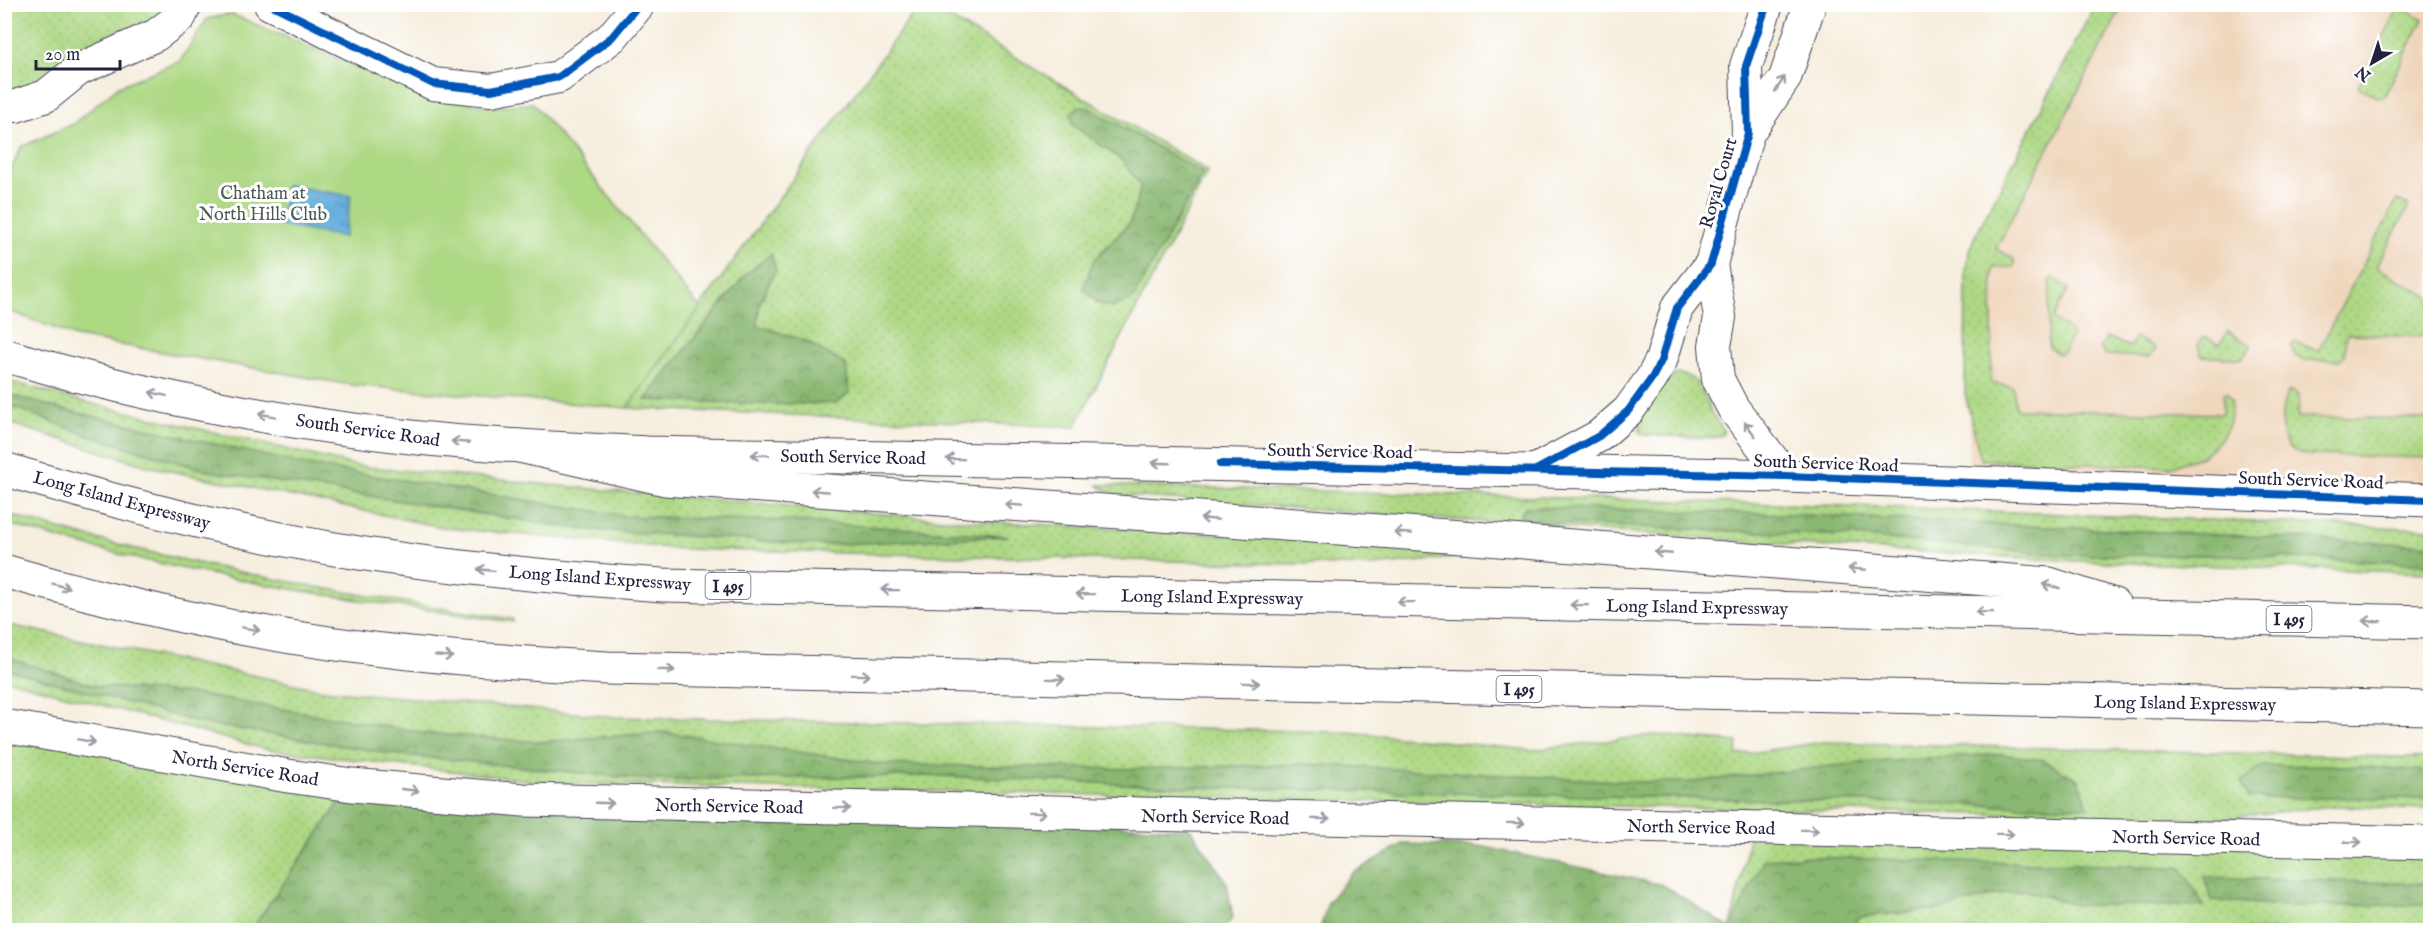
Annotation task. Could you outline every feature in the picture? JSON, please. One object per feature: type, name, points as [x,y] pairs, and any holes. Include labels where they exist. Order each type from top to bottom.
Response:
[{"type":"main road","name":"South Service Road","points":[[8,352],[153,393],[267,415],[399,436],[519,446],[647,453],[1785,476],[2430,500]]},
{"type":"main road","points":[[519,446],[665,479],[1450,536],[2049,584],[2147,615]]},
{"type":"main road","name":"Long Island Expressway","points":[[4,469],[169,513],[258,534],[346,551],[458,567],[651,584],[2430,622]]},
{"type":"main road","name":"Long Island Expressway","points":[[4,571],[204,620],[307,639],[407,653],[608,668],[2430,708]]},
{"type":"main road","name":"North Service Road","points":[[4,726],[320,780],[523,800],[2430,843]]},
{"type":"street","points":[[8,108],[46,96],[78,70],[156,35],[180,17],[186,4]]},
{"type":"street","points":[[270,4],[433,84],[491,90],[559,76],[612,37],[639,4]]},
{"type":"street","name":"Royal Court","points":[[1711,264],[1748,133],[1746,66],[1767,4]]},
{"type":"street","name":"Royal Court","points":[[1748,133],[1785,78],[1810,4]]},
{"type":"street","points":[[1534,471],[1599,436],[1628,411],[1652,378],[1661,361],[1677,308],[1711,264]]},
{"type":"street","points":[[1711,264],[1720,317],[1714,345],[1718,379],[1733,408],[1785,476]]},
{"type":"shaded area","points":[[2097,5],[2430,5],[2430,484],[1969,475],[1970,276]]},
{"type":"green space","points":[[5,5],[186,5],[180,17],[5,98]]},
{"type":"green space","points":[[919,5],[927,5],[1208,171],[1075,427],[627,408]]},
{"type":"green space","points":[[2095,5],[2123,5],[1996,249],[2013,258],[2015,263],[2013,267],[1993,268],[1991,383],[2013,387],[2016,409],[2222,414],[2223,393],[2227,393],[2232,400],[2230,422],[2222,437],[2203,456],[2170,467],[1981,460],[1965,394],[1966,266],[1973,240]]},
{"type":"green space","points":[[2400,5],[2409,5],[2407,10],[2423,19],[2387,91],[2383,97],[2378,98],[2358,87]]},
{"type":"green space","name":"Chatham at North Hills Club","points":[[231,14],[423,94],[494,107],[533,103],[700,308],[627,408],[351,385],[76,337],[5,309],[5,184],[21,147],[73,124],[119,86],[180,61],[207,19]]},
{"type":"green space","points":[[1078,107],[1089,108],[1203,173],[1133,299],[1112,308],[1098,303],[1083,288],[1094,260],[1130,223],[1141,187],[1123,161],[1073,125],[1071,114]]},
{"type":"green space","points":[[2397,200],[2409,206],[2376,267],[2430,297],[2430,337],[2347,334],[2345,355],[2340,360],[2303,360],[2295,356],[2291,346],[2296,342],[2318,351]]},
{"type":"green space","points":[[771,254],[776,269],[760,302],[757,325],[808,342],[846,365],[849,393],[836,403],[766,404],[645,400],[745,275]]},
{"type":"green space","points":[[2054,278],[2069,288],[2053,319],[2069,330],[2072,336],[2064,351],[2059,354],[2049,347],[2048,342],[2050,281]]},
{"type":"green space","points":[[2228,331],[2251,346],[2242,359],[2202,356],[2198,345],[2201,339],[2206,337],[2220,344]]},
{"type":"green space","points":[[2107,337],[2130,347],[2135,338],[2153,346],[2156,351],[2149,357],[2106,355],[2100,349]]},
{"type":"green space","points":[[1677,374],[1691,378],[1699,386],[1710,410],[1724,431],[1722,435],[1713,438],[1644,435],[1639,432],[1643,416],[1652,399],[1664,384]]},
{"type":"green space","points":[[4,380],[97,405],[359,466],[613,491],[943,519],[1381,543],[1463,557],[1373,566],[681,549],[446,528],[147,466],[5,422]]},
{"type":"green space","points":[[2289,391],[2295,392],[2299,397],[2298,417],[2430,419],[2430,458],[2309,455],[2293,450],[2287,444],[2282,430],[2282,412]]},
{"type":"green space","points":[[4,393],[49,406],[301,464],[625,516],[790,521],[1009,536],[821,545],[579,529],[208,471],[90,436],[5,404]]},
{"type":"green space","points":[[1097,485],[1890,507],[2430,529],[2430,573],[2076,561],[1797,545],[1115,495]]},
{"type":"green space","points":[[1525,507],[1783,514],[2430,545],[2430,564],[2225,555],[2063,555],[1853,536],[1542,523],[1520,517]]},
{"type":"green space","points":[[4,513],[193,562],[385,599],[513,619],[513,622],[321,594],[193,571],[67,541],[5,523]]},
{"type":"green space","points":[[4,624],[324,690],[616,717],[1349,732],[1531,750],[1654,735],[1738,742],[1736,755],[1823,742],[2430,758],[2430,809],[2332,806],[2215,819],[552,783],[264,749],[5,679]]},
{"type":"green space","points":[[5,657],[96,686],[194,694],[424,733],[541,742],[664,732],[879,764],[1127,769],[1305,764],[1637,782],[1693,782],[1859,763],[2002,754],[2043,760],[2079,780],[2088,807],[1189,787],[939,776],[651,780],[393,754],[201,723],[5,669]]},
{"type":"green space","points":[[5,726],[352,785],[251,930],[5,930]]},
{"type":"green space","points":[[2326,765],[2430,771],[2430,798],[2249,798],[2241,782],[2262,766]]},
{"type":"green space","points":[[352,785],[1191,829],[1227,883],[1233,918],[1222,930],[251,930]]},
{"type":"green space","points":[[1751,828],[2430,843],[2430,930],[1730,930]]},
{"type":"green space","points":[[1403,844],[1480,846],[1663,885],[1730,928],[1764,859],[1803,857],[2181,867],[2204,906],[2077,905],[2023,890],[1941,909],[1860,917],[1847,930],[1320,930],[1328,902],[1351,874]]},
{"type":"green space","points":[[2204,877],[2430,884],[2430,905],[2284,906],[2212,900]]},
{"type":"water","points":[[286,185],[351,196],[344,237],[280,226]]},
{"type":"cycle path","points":[[270,4],[433,84],[491,90],[559,77],[612,37],[639,4]]},
{"type":"cycle path","points":[[1536,470],[1599,436],[1628,411],[1652,378],[1661,361],[1677,308],[1711,264],[1748,133],[1746,66],[1767,4]]},
{"type":"cycle path","points":[[1220,464],[1785,476],[2430,500]]}]
